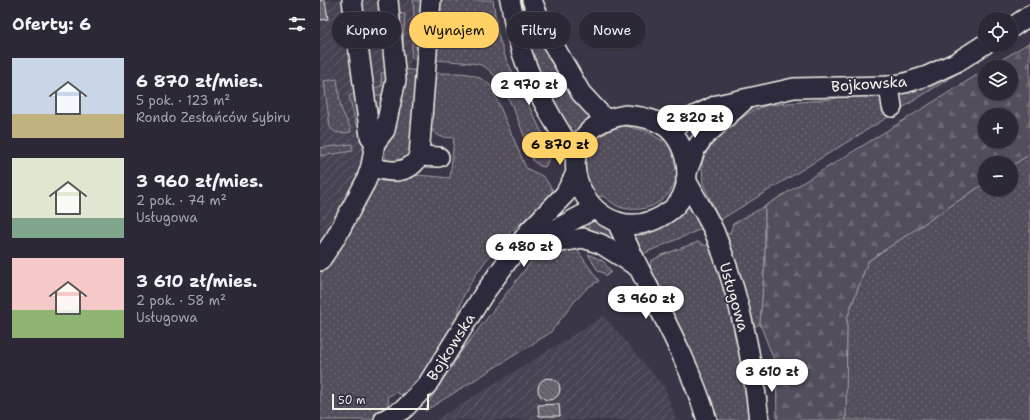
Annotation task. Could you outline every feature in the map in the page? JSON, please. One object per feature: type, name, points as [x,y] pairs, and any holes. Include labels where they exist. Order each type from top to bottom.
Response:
[{"type":"street","points":[[352,0],[370,136],[375,143]]},
{"type":"street","points":[[320,261],[345,220],[366,181],[371,166],[375,143],[385,130],[396,80],[388,0]]},
{"type":"street","points":[[371,166],[385,170],[399,171],[412,166],[419,156],[431,0]]},
{"type":"street","points":[[510,0],[518,40],[529,69],[541,96],[575,155]]},
{"type":"street","points":[[532,0],[542,25],[582,93],[606,120]]},
{"type":"street","points":[[1018,24],[1030,16]]},
{"type":"street","name":"Bojkowska","points":[[663,125],[680,123],[717,105],[745,100],[769,92],[794,88],[889,86],[927,76],[956,62],[978,48]]},
{"type":"street","points":[[889,86],[892,107]]},
{"type":"street","name":"Bojkowska","points":[[687,177],[696,148],[704,137],[745,100]]},
{"type":"street","points":[[366,103],[392,102]]},
{"type":"street","points":[[625,115],[648,119],[663,125],[673,134],[681,146],[686,159],[687,177],[682,195],[673,208],[661,217],[648,222],[634,224],[617,222],[594,209],[587,200],[575,175],[575,155],[586,134],[606,120],[625,115]]},
{"type":"street","points":[[419,156],[439,157]]},
{"type":"street","name":"Bojkowska","points":[[395,417],[428,385],[483,296],[506,263],[529,231],[565,194],[575,175]]},
{"type":"street","name":"Usługowa","points":[[687,177],[713,230],[735,291],[753,369],[759,420]]},
{"type":"street","name":"Bojkowska","points":[[506,263],[537,239],[594,209]]},
{"type":"street","points":[[617,222],[636,266],[683,361],[701,401],[707,420]]},
{"type":"street","points":[[523,250],[583,238],[601,244],[636,266]]},
{"type":"shaded area","points":[[320,0],[415,0],[414,12],[409,12],[409,48],[411,48],[409,70],[390,146],[373,184],[320,281]]},
{"type":"shaded area","points":[[604,316],[665,388],[676,420],[436,420]]},
{"type":"green space","points":[[413,0],[425,0],[424,12],[414,12]]},
{"type":"green space","points":[[438,0],[493,0],[495,12],[437,12]]},
{"type":"green space","points":[[514,0],[525,0],[530,12],[518,12]]},
{"type":"green space","points":[[401,14],[405,14],[402,58],[401,48]]},
{"type":"green space","points":[[499,38],[506,59],[547,143],[549,159],[545,167],[540,166],[533,161],[513,107],[498,80],[490,70],[477,64],[435,60],[436,48],[499,48]]},
{"type":"green space","points":[[1030,42],[1030,154],[1018,162],[1018,156],[978,156],[978,188],[868,261],[847,318],[846,420],[777,420],[776,365],[760,324],[765,262],[765,206],[978,74],[978,100],[1018,100],[1018,60],[1001,60],[1014,52],[1018,52],[1018,50]]},
{"type":"green space","points":[[412,48],[422,48],[421,59],[411,58]]},
{"type":"green space","points":[[529,48],[547,48],[589,117],[573,135],[552,101],[534,62]]},
{"type":"green space","points":[[979,52],[991,52],[720,220],[703,184],[702,164],[704,156],[714,140],[732,124],[754,110],[768,105],[831,99],[863,93],[900,91]]},
{"type":"green space","points":[[402,69],[420,71],[413,154],[409,161],[389,163],[383,153],[398,102]]},
{"type":"green space","points":[[390,72],[383,94],[374,95],[370,91],[382,85],[381,73]]},
{"type":"green space","points":[[435,73],[458,73],[471,75],[491,86],[526,168],[544,177],[554,192],[507,235],[480,268],[463,297],[455,323],[440,352],[425,375],[416,384],[401,395],[396,392],[387,397],[389,402],[383,414],[372,420],[320,420],[320,276],[347,233],[371,185],[378,180],[388,177],[409,175],[450,178],[454,138],[436,135],[430,125]]},
{"type":"green space","points":[[337,79],[341,109],[351,132],[337,132],[332,130],[330,127],[324,81]]},
{"type":"green space","points":[[358,91],[361,127],[356,124],[349,96]]},
{"type":"green space","points":[[625,126],[646,131],[661,140],[669,139],[675,153],[678,166],[676,179],[671,190],[663,200],[652,206],[638,209],[617,206],[602,196],[594,197],[587,182],[584,173],[584,164],[585,155],[589,148],[594,141],[608,131]]},
{"type":"green space","points":[[352,144],[353,151],[320,156],[320,148]]},
{"type":"green space","points":[[1030,154],[1030,420],[846,420],[847,318],[868,261],[978,188],[978,196],[1018,196],[1018,162]]},
{"type":"green space","points":[[692,201],[706,227],[640,255],[626,230],[655,227],[670,221]]},
{"type":"green space","points":[[765,206],[765,262],[760,324],[753,327],[747,300],[726,234],[730,233],[733,224]]},
{"type":"green space","points":[[598,220],[615,228],[627,251],[591,233],[587,221]]},
{"type":"green space","points":[[698,242],[706,246],[709,244],[735,318],[752,420],[712,420],[647,271],[650,269],[651,261],[662,255]]},
{"type":"green space","points":[[572,248],[577,250],[599,281],[587,288],[550,333],[425,411],[460,353],[534,258],[545,251]]},
{"type":"green space","points":[[588,254],[603,261],[611,272],[606,276],[604,273],[598,271]]},
{"type":"building","points":[[320,0],[325,0],[328,19],[320,20]]},
{"type":"building","points":[[549,378],[557,381],[560,389],[557,397],[549,400],[541,397],[538,389],[541,381]]},
{"type":"building","points":[[559,404],[560,416],[539,416],[538,405]]}]
